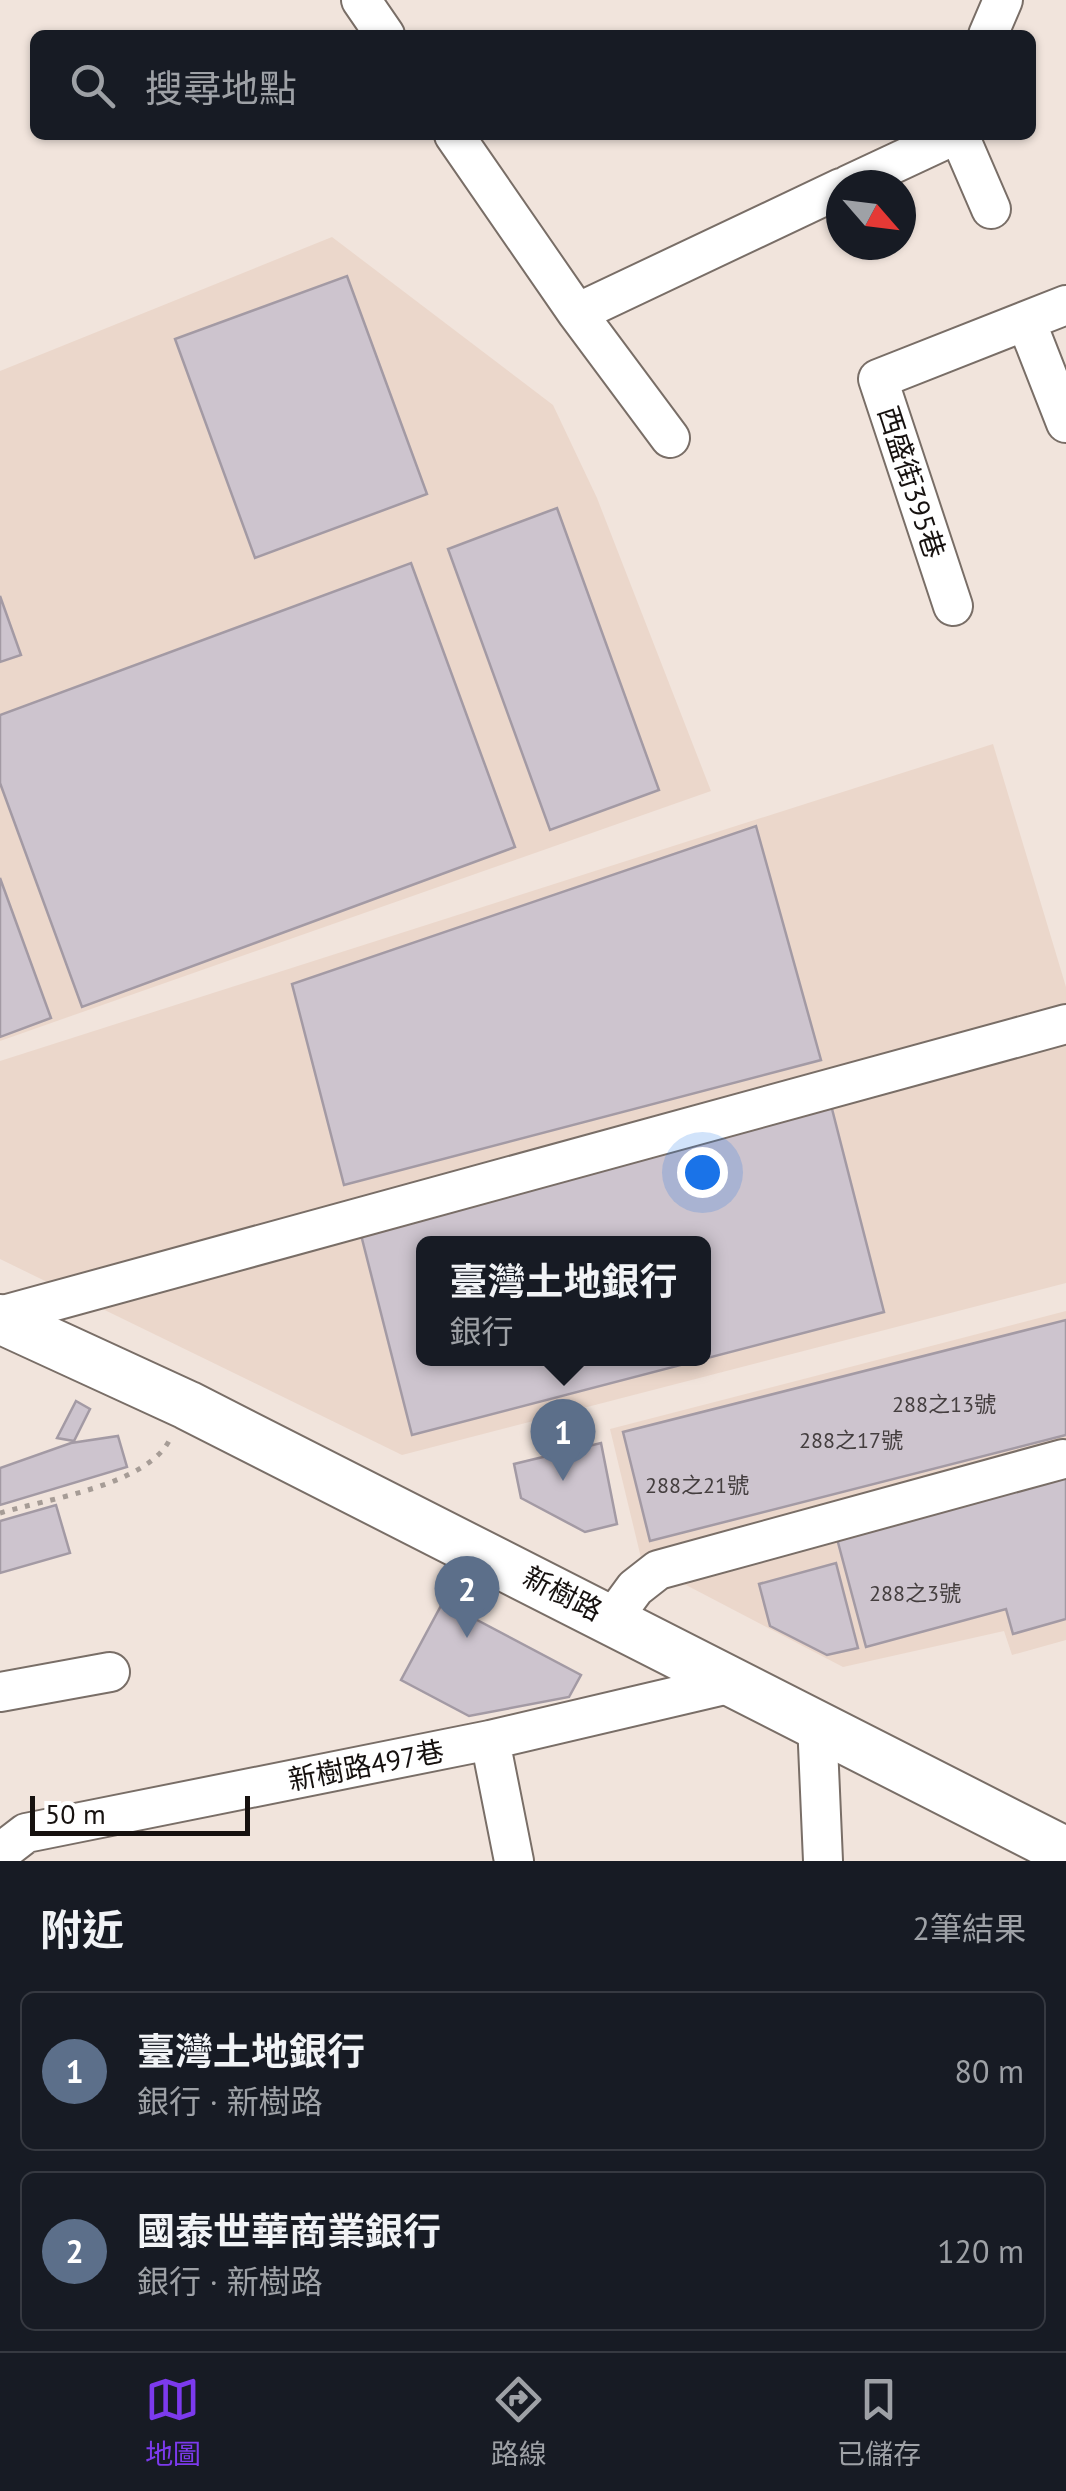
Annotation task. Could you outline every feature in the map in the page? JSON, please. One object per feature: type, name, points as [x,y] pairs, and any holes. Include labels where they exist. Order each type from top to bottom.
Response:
[{"type":"main road","name":"新樹路","points":[[0,1318],[187,1405],[613,1618],[1066,1852]]},
{"type":"street","points":[[361,0],[382,30]]},
{"type":"street","points":[[990,30],[1002,0]]},
{"type":"street","points":[[457,140],[576,313],[670,438]]},
{"type":"street","points":[[881,170],[946,140]]},
{"type":"street","points":[[959,140],[991,209]]},
{"type":"street","points":[[576,313],[826,195]]},
{"type":"street","name":"西盛街395巷","points":[[953,606],[878,379],[1066,305]]},
{"type":"street","points":[[1026,321],[1066,424]]},
{"type":"street","points":[[0,1318],[1066,1024]]},
{"type":"street","points":[[613,1618],[635,1588],[658,1570],[1064,1459]]},
{"type":"street","points":[[0,1692],[110,1672]]},
{"type":"street","name":"新樹路497巷","points":[[0,1853],[26,1833],[490,1740],[737,1682]]},
{"type":"street","points":[[817,1722],[823,1861]]},
{"type":"street","points":[[490,1740],[514,1861]]},
{"type":"path","points":[[0,1512],[134,1474],[163,1454],[187,1405]]},
{"type":"shaded area","points":[[332,237],[553,405],[597,498],[711,791],[0,1041],[0,371]]},
{"type":"shaded area","points":[[993,744],[1066,987],[1066,1283],[402,1455],[0,1259],[0,1061]]},
{"type":"shaded area","points":[[1066,1311],[1066,1640],[1012,1655],[1004,1631],[843,1667],[642,1562],[610,1429]]},
{"type":"building","points":[[347,276],[427,494],[255,558],[175,339]]},
{"type":"building","points":[[557,508],[659,790],[550,830],[448,549]]},
{"type":"building","points":[[411,563],[515,847],[82,1007],[0,783],[0,715]]},
{"type":"building","points":[[0,596],[21,655],[0,662]]},
{"type":"building","points":[[756,826],[821,1060],[344,1185],[292,984]]},
{"type":"building","points":[[0,878],[51,1018],[0,1037]]},
{"type":"building","points":[[831,1105],[884,1312],[711,1357],[711,1236],[416,1236],[416,1366],[677,1366],[412,1435],[359,1227]]},
{"type":"building","points":[[1066,1320],[1066,1435],[650,1541],[623,1432]]},
{"type":"building","points":[[76,1401],[90,1409],[74,1441],[57,1438]]},
{"type":"building","points":[[118,1436],[127,1467],[0,1505],[0,1468],[71,1443]]},
{"type":"building","points":[[601,1443],[617,1524],[585,1532],[521,1498],[514,1464]]},
{"type":"building","points":[[1066,1473],[1066,1619],[1013,1634],[1006,1609],[866,1647],[836,1535]]},
{"type":"building","points":[[56,1505],[70,1553],[0,1573],[0,1521]]},
{"type":"building","points":[[836,1563],[858,1648],[827,1655],[770,1626],[759,1584]]},
{"type":"building","points":[[443,1602],[581,1675],[569,1697],[469,1716],[401,1680]]},
{"type":"place","name":"臺灣土地銀行","points":[[563,1481]]},
{"type":"place","name":"國泰世華商業銀行","points":[[467,1638]]}]
